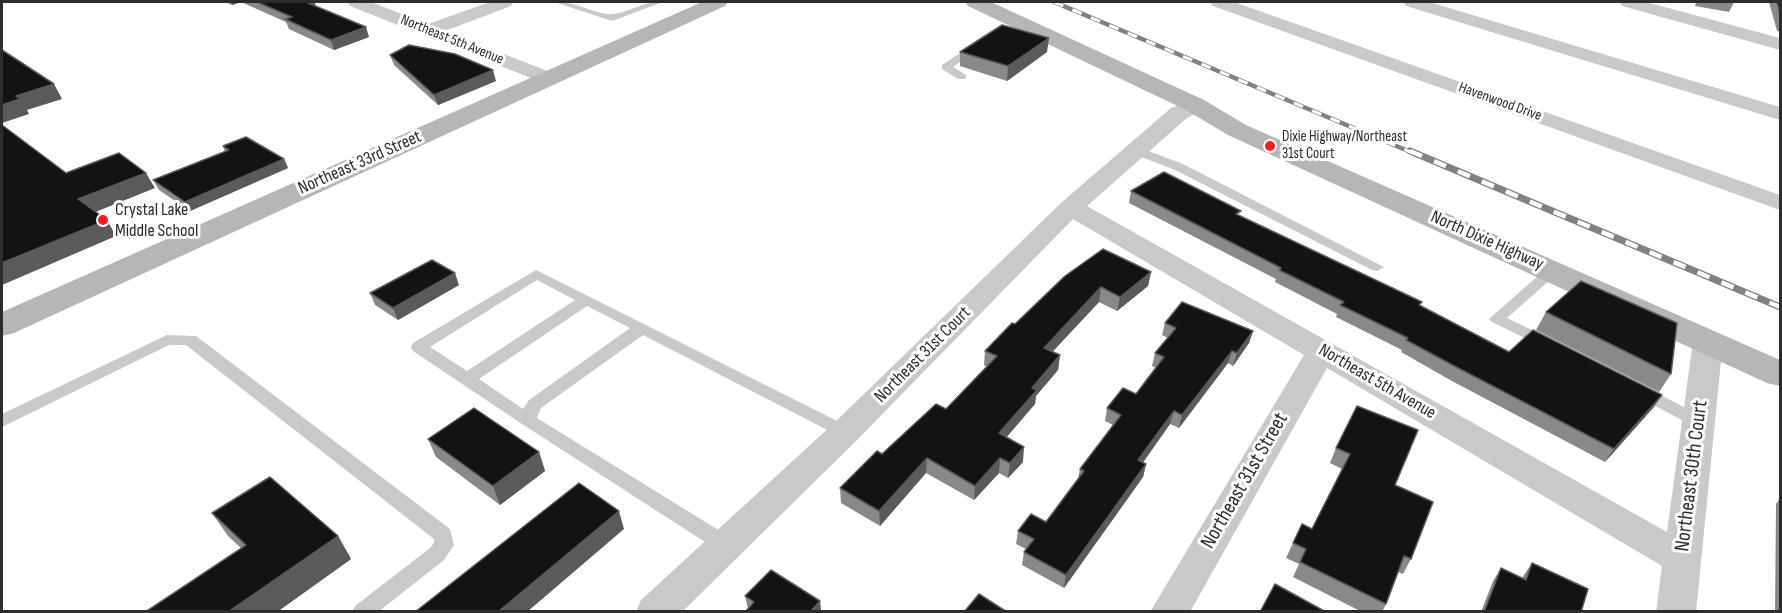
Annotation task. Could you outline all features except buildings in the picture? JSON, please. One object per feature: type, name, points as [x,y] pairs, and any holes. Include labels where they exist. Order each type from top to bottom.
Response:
[{"type":"main road","name":"Northeast 33rd Street","points":[[2,325],[718,2]]},
{"type":"main road","name":"North Dixie Highway","points":[[975,2],[1011,26],[1195,105],[1238,130],[1780,374]]},
{"type":"main road","name":"North Dixie Highway","points":[[1195,105],[1241,112],[1780,349]]},
{"type":"street","name":"Northeast 5th Avenue","points":[[356,2],[548,78]]},
{"type":"street","points":[[427,31],[505,2]]},
{"type":"street","name":"Havenwood Drive","points":[[1219,2],[1780,202]]},
{"type":"street","points":[[1412,2],[1780,114]]},
{"type":"street","points":[[1628,2],[1656,5],[1780,44]]},
{"type":"street","name":"Northeast 31st Court","points":[[655,612],[845,432],[1071,207],[1179,113],[1195,105]]},
{"type":"street","name":"Northeast 5th Avenue","points":[[1071,207],[1682,559]]},
{"type":"street","name":"Northeast 30th Court","points":[[1676,612],[1708,341]]},
{"type":"street","name":"Northeast 31st Street","points":[[1169,612],[1322,350]]},
{"type":"lane","points":[[559,2],[612,18],[658,2]]},
{"type":"lane","points":[[962,77],[946,67],[982,44]]},
{"type":"lane","points":[[1135,150],[1179,167],[1377,267]]},
{"type":"lane","points":[[1553,270],[1497,320],[1558,350]]},
{"type":"lane","points":[[726,545],[528,420],[419,347],[536,274],[845,432]]},
{"type":"lane","points":[[468,380],[586,300]]},
{"type":"lane","points":[[528,420],[535,404],[635,333],[644,330]]},
{"type":"lane","points":[[3,417],[167,340],[190,340],[443,535],[444,545],[437,555],[362,612]]},
{"type":"lane","points":[[1629,385],[1699,422]]},
{"type":"railway","points":[[1054,2],[1413,153]]},
{"type":"railway","points":[[1410,151],[1780,307]]},
{"type":"place","name":"Dixie Highway/Northeast 31st Court","points":[[1270,146]]},
{"type":"place","name":"Crystal Lake Middle School","points":[[103,220]]}]
